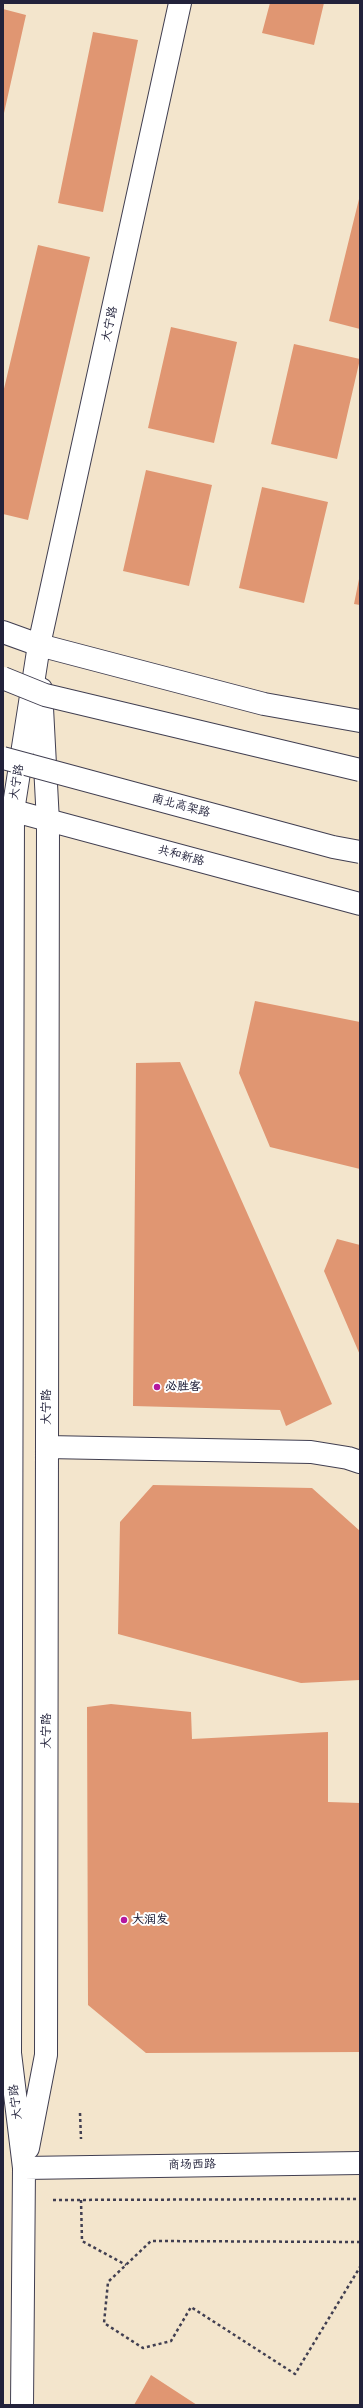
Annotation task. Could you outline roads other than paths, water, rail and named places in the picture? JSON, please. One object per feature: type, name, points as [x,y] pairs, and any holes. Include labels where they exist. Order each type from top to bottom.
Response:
[{"type":"main road","name":"大宁路","points":[[22,2405],[24,2168],[10,2053],[8,810],[39,645],[180,3]]},
{"type":"main road","points":[[3,632],[39,645],[264,704],[360,721]]},
{"type":"main road","name":"大宁路","points":[[24,2168],[46,2055],[48,822],[39,645]]},
{"type":"main road","points":[[3,678],[45,695],[360,770]]},
{"type":"main road","name":"南北高架路","points":[[3,758],[333,847],[360,852]]},
{"type":"main road","name":"共和新路","points":[[8,810],[48,822],[360,904]]},
{"type":"main road","points":[[47,1447],[311,1452],[360,1462]]},
{"type":"main road","name":"商场西路","points":[[24,2168],[360,2163]]},
{"type":"place","name":"必胜客","points":[[157,1387]]},
{"type":"place","name":"大润发","points":[[124,1920]]}]
